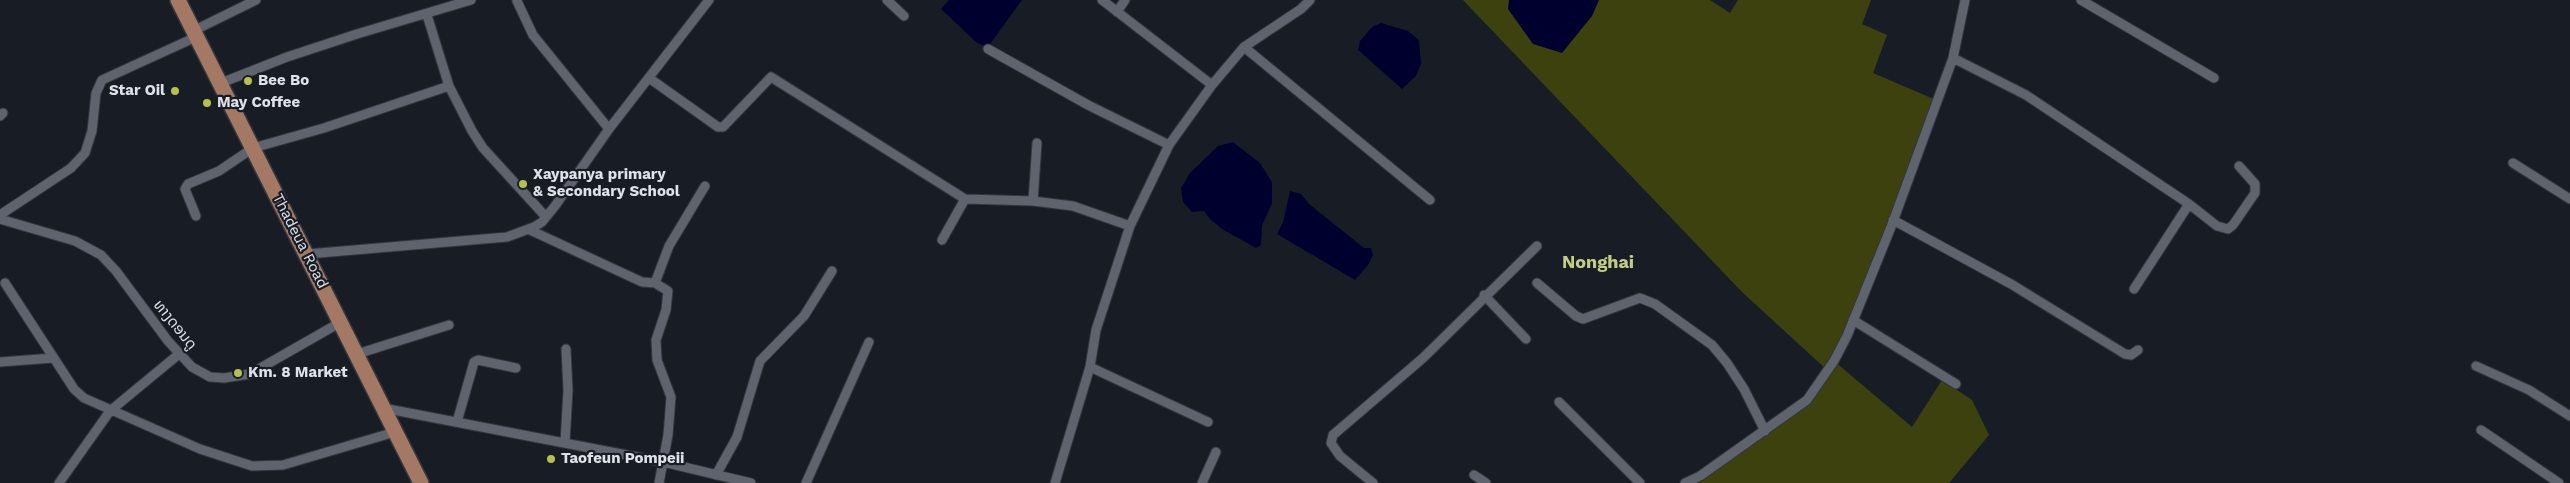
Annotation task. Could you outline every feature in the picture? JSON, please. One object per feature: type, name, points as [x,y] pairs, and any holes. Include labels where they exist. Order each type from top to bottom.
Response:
[{"type":"main road","name":"Thadeua Road","points":[[178,0],[421,483]]},
{"type":"street","points":[[0,217],[71,168],[85,152],[92,131],[96,93],[102,80],[195,34],[256,0]]},
{"type":"street","points":[[221,83],[287,57],[356,34],[427,15],[471,0]]},
{"type":"street","points":[[517,0],[533,35],[609,130]]},
{"type":"street","points":[[307,254],[507,237],[530,230],[546,216],[609,130],[709,0]]},
{"type":"street","points":[[887,0],[904,16]]},
{"type":"street","points":[[1102,0],[1212,85]]},
{"type":"street","points":[[1117,12],[1125,0]]},
{"type":"street","points":[[1055,483],[1090,367],[1096,330],[1130,226],[1169,145],[1212,85],[1244,47],[1301,9],[1310,0]]},
{"type":"street","points":[[1685,483],[1700,476],[1766,431],[1807,400],[1834,362],[1893,220],[1953,58],[1965,0]]},
{"type":"street","points":[[2081,0],[2214,78]]},
{"type":"street","points":[[427,15],[449,86],[459,108],[483,148],[546,216]]},
{"type":"street","points":[[1244,47],[1430,200]]},
{"type":"street","points":[[988,49],[1088,105],[1169,145]]},
{"type":"street","points":[[1953,58],[2026,94],[2189,204],[2217,226],[2228,229],[2256,193],[2255,184],[2239,166]]},
{"type":"street","points":[[649,78],[718,127],[723,127],[771,77],[965,199],[1032,201],[1072,206],[1130,226]]},
{"type":"street","points":[[196,216],[185,189],[188,184],[219,171],[253,148],[324,128],[449,86]]},
{"type":"street","points":[[1032,201],[1037,143]]},
{"type":"street","points":[[2513,164],[2570,199]]},
{"type":"street","points":[[655,283],[670,246],[705,186]]},
{"type":"street","points":[[942,240],[965,199]]},
{"type":"street","points":[[2134,289],[2189,204]]},
{"type":"street","name":"ທາງດອນດູ","points":[[0,217],[75,241],[100,255],[116,271],[179,354],[192,367],[210,377],[237,377],[262,368],[340,322]]},
{"type":"street","points":[[1893,220],[2011,284],[2125,354],[2131,355],[2138,350]]},
{"type":"street","points":[[530,230],[642,282],[655,283],[668,291],[666,310],[656,340],[657,360],[671,396],[663,462],[658,483]]},
{"type":"street","points":[[1373,483],[1340,456],[1331,443],[1333,435],[1422,358],[1537,246]]},
{"type":"street","points":[[716,475],[737,437],[760,361],[804,316],[832,271]]},
{"type":"street","points":[[1537,283],[1576,316],[1584,318],[1640,298],[1656,304],[1692,329],[1722,357],[1744,389],[1766,431]]},
{"type":"street","points":[[5,284],[74,389],[84,398],[200,449],[252,466],[283,466],[395,432]]},
{"type":"street","points":[[1484,296],[1526,339]]},
{"type":"street","points":[[1853,320],[1956,384]]},
{"type":"street","points":[[356,354],[448,325]]},
{"type":"street","points":[[806,483],[870,342]]},
{"type":"street","points":[[565,443],[568,390],[566,349]]},
{"type":"street","points":[[59,483],[110,411],[179,354]]},
{"type":"street","points":[[0,362],[53,358]]},
{"type":"street","points":[[456,422],[474,362],[478,360],[516,368]]},
{"type":"street","points":[[2476,366],[2530,390],[2570,416]]},
{"type":"street","points":[[1090,367],[1208,422]]},
{"type":"street","points":[[1559,402],[1640,483]]},
{"type":"street","points":[[383,408],[663,462],[733,481],[751,483]]},
{"type":"street","points":[[2481,430],[2559,483]]},
{"type":"street","points":[[1202,483],[1216,452]]},
{"type":"street","points":[[1474,475],[1486,483]]},
{"type":"green space","points":[[1463,0],[1710,0],[1730,13],[1738,0],[1871,0],[1862,24],[1887,35],[1873,73],[1936,100],[1834,361],[1912,427],[1942,380],[1972,400],[1989,435],[1949,483],[1699,483],[1694,477],[1723,460],[1808,394],[1827,370],[1742,292]]},
{"type":"shaded area","points":[[949,0],[1022,0],[988,47],[977,43],[941,9]]},
{"type":"shaded area","points":[[1509,0],[1599,0],[1592,16],[1562,53],[1533,44],[1508,9]]},
{"type":"shaded area","points":[[1381,23],[1408,31],[1419,40],[1421,64],[1416,76],[1402,89],[1358,50],[1360,41],[1372,27]]},
{"type":"shaded area","points":[[1233,142],[1260,163],[1272,182],[1272,203],[1262,226],[1261,245],[1256,248],[1222,229],[1204,211],[1192,212],[1183,202],[1181,188],[1190,173],[1218,146]]},
{"type":"shaded area","points":[[1290,191],[1301,194],[1309,204],[1364,248],[1371,248],[1373,255],[1368,265],[1355,280],[1277,234],[1283,222]]},
{"type":"place","name":"Bee Bo","points":[[248,81]]},
{"type":"place","name":"Star Oil","points":[[175,91]]},
{"type":"place","name":"May Coffee","points":[[207,103]]},
{"type":"place","name":"Xaypanya primary & Secondary School","points":[[523,184]]},
{"type":"place","name":"Km. 8 Market","points":[[238,373]]},
{"type":"place","name":"Taofeun Pompeii","points":[[551,459]]},
{"type":"district","name":"Nonghai","points":[[1598,263]]}]
